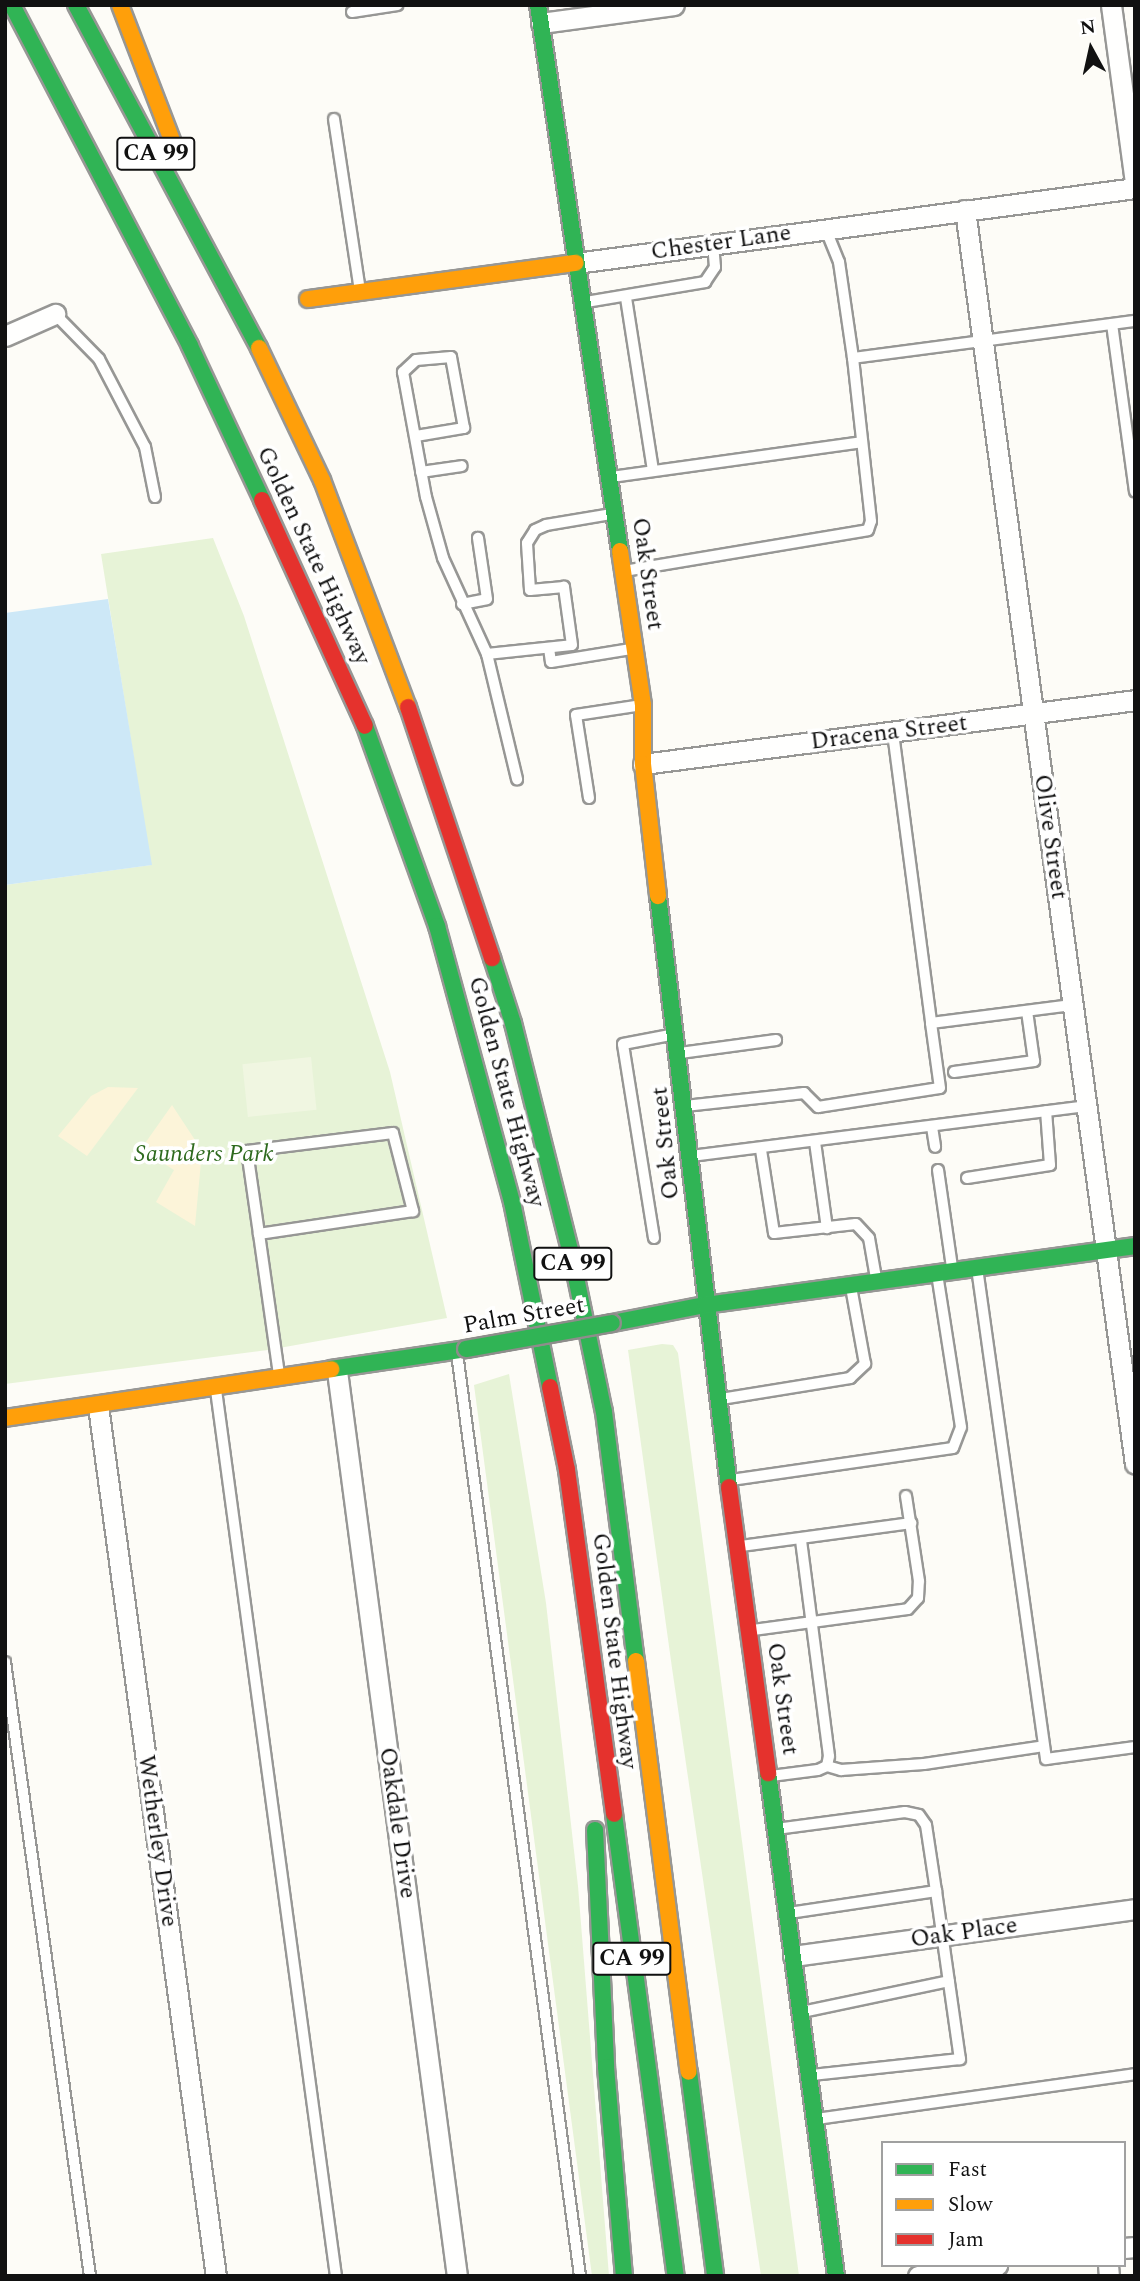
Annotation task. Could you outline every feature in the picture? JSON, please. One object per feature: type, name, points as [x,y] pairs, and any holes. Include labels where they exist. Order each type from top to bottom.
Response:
[{"type":"main road","name":"Golden State Highway","points":[[12,5],[195,357],[346,680],[393,795],[437,926],[512,1202],[567,1470],[676,2276]]},
{"type":"main road","name":"Golden State Highway","points":[[76,5],[235,303],[322,480],[368,591],[481,917],[563,1219],[604,1412],[715,2276]]},
{"type":"main road","points":[[120,5],[235,303]]},
{"type":"main road","name":"Oak Street","points":[[540,14],[643,705],[643,764],[677,1034],[705,1305],[771,1776],[835,2276]]},
{"type":"main road","name":"Chester Lane","points":[[308,299],[576,263]]},
{"type":"main road","name":"Palm Street","points":[[5,1418],[337,1371],[705,1305],[1135,1246]]},
{"type":"main road","points":[[589,1642],[606,2067],[624,2276]]},
{"type":"street","points":[[540,14],[674,5]]},
{"type":"street","points":[[1111,5],[1135,182]]},
{"type":"street","name":"Chester Lane","points":[[576,263],[1135,188]]},
{"type":"street","name":"Olive Street","points":[[965,211],[1135,1464]]},
{"type":"street","points":[[5,336],[55,314]]},
{"type":"street","name":"Dracena Street","points":[[643,764],[1135,700]]},
{"type":"street","name":"Oakdale Drive","points":[[337,1371],[457,2276]]},
{"type":"street","name":"Wetherley Drive","points":[[99,1406],[216,2276]]},
{"type":"street","name":"Oak Place","points":[[793,1956],[1135,1909]]},
{"type":"street","points":[[918,2276],[983,2267]]},
{"type":"lane","points":[[352,12],[397,5]]},
{"type":"lane","points":[[334,119],[360,292]]},
{"type":"lane","points":[[624,571],[868,530],[872,521],[839,262],[826,229]]},
{"type":"lane","points":[[584,302],[626,298],[705,282],[715,267],[713,244]]},
{"type":"lane","points":[[626,298],[653,471]]},
{"type":"lane","points":[[55,314],[99,359],[145,447],[155,497]]},
{"type":"lane","points":[[852,358],[1135,321]]},
{"type":"lane","points":[[1112,324],[1135,491]]},
{"type":"lane","points":[[416,436],[464,428],[451,357],[416,360],[402,372],[421,472],[443,558],[487,654],[516,779]]},
{"type":"lane","points":[[611,477],[862,442]]},
{"type":"lane","points":[[421,472],[462,466]]},
{"type":"lane","points":[[487,654],[572,645],[565,587],[530,590],[527,543],[535,530],[546,525],[616,513]]},
{"type":"lane","points":[[462,604],[487,599],[478,538]]},
{"type":"lane","points":[[550,648],[551,662],[635,648]]},
{"type":"lane","points":[[589,798],[576,715],[643,705]]},
{"type":"lane","points":[[684,1106],[804,1093],[818,1107],[940,1088],[893,733]]},
{"type":"lane","points":[[931,1023],[1072,1005]]},
{"type":"lane","points":[[954,1072],[1034,1061],[1027,1011]]},
{"type":"lane","points":[[654,1238],[623,1044],[677,1034]]},
{"type":"lane","points":[[679,1053],[776,1040]]},
{"type":"lane","points":[[690,1156],[761,1150],[815,1142],[839,1135],[932,1127],[1086,1106]]},
{"type":"lane","points":[[967,1178],[1050,1165],[1046,1111]]},
{"type":"lane","points":[[932,1127],[935,1147]]},
{"type":"lane","points":[[259,1234],[413,1211],[393,1133],[247,1152],[279,1379]]},
{"type":"lane","points":[[815,1142],[827,1228]]},
{"type":"lane","points":[[761,1150],[774,1233],[856,1224],[865,1229],[877,1282]]},
{"type":"lane","points":[[730,1480],[953,1448],[961,1427],[945,1272],[938,1170]]},
{"type":"lane","points":[[977,1268],[1046,1759],[1135,1747]]},
{"type":"lane","points":[[720,1399],[850,1378],[864,1364],[851,1285]]},
{"type":"lane","points":[[461,1350],[580,2276]]},
{"type":"lane","points":[[216,1390],[336,2276]]},
{"type":"lane","points":[[749,1631],[908,1609],[918,1598],[919,1581],[906,1496]]},
{"type":"lane","points":[[737,1546],[911,1523]]},
{"type":"lane","points":[[800,1539],[827,1766]]},
{"type":"lane","points":[[5,1661],[90,2276]]},
{"type":"lane","points":[[771,1776],[827,1766],[841,1770],[942,1761],[1044,1746]]},
{"type":"lane","points":[[776,1829],[905,1812],[919,1815],[926,1825],[960,2059],[808,2076]]},
{"type":"lane","points":[[788,1913],[936,1891]]},
{"type":"lane","points":[[800,2012],[949,1981]]},
{"type":"lane","points":[[814,2120],[1135,2074]]},
{"type":"green space","name":"Saunders Park","points":[[213,538],[244,616],[390,1072],[447,1318],[268,1350],[5,1384],[5,885],[151,865],[101,554]]},
{"type":"green space","points":[[311,1057],[317,1110],[248,1117],[242,1064]]},
{"type":"green space","points":[[662,1344],[673,1345],[678,1353],[799,2276],[761,2276],[628,1350]]},
{"type":"green space","points":[[509,1374],[546,1603],[578,1886],[609,2276],[592,2276],[474,1385]]},
{"type":"sand","points":[[108,1087],[138,1088],[87,1156],[58,1136],[91,1096]]},
{"type":"sand","points":[[172,1105],[195,1140],[201,1162],[195,1226],[156,1202],[174,1170],[141,1149]]},
{"type":"water","points":[[108,599],[152,865],[5,885],[5,613]]},
{"type":"traffic: fast","points":[[12,5],[190,346],[262,500]]},
{"type":"traffic: fast","points":[[76,5],[259,348]]},
{"type":"traffic: fast","points":[[538,5],[620,551]]},
{"type":"traffic: fast","points":[[365,726],[437,926],[512,1202],[550,1387]]},
{"type":"traffic: fast","points":[[658,896],[729,1487]]},
{"type":"traffic: fast","points":[[492,958],[513,1023],[572,1258],[604,1412],[636,1661]]},
{"type":"traffic: fast","points":[[612,1323],[705,1305],[1135,1246]]},
{"type":"traffic: fast","points":[[466,1349],[612,1323]]},
{"type":"traffic: fast","points":[[331,1369],[466,1349]]},
{"type":"traffic: fast","points":[[768,1773],[836,2276]]},
{"type":"traffic: fast","points":[[614,1814],[676,2276]]},
{"type":"traffic: fast","points":[[595,1830],[606,2067],[624,2276]]},
{"type":"traffic: fast","points":[[689,2072],[715,2276]]},
{"type":"traffic: slow","points":[[120,5],[178,156]]},
{"type":"traffic: slow","points":[[308,299],[576,263]]},
{"type":"traffic: slow","points":[[259,348],[322,480],[408,707]]},
{"type":"traffic: slow","points":[[620,551],[643,705],[643,764],[658,896]]},
{"type":"traffic: slow","points":[[5,1418],[331,1369]]},
{"type":"traffic: slow","points":[[636,1661],[689,2072]]},
{"type":"traffic: jam","points":[[262,500],[365,726]]},
{"type":"traffic: jam","points":[[408,707],[492,958]]},
{"type":"traffic: jam","points":[[550,1387],[567,1470],[614,1814]]},
{"type":"traffic: jam","points":[[729,1487],[768,1773]]}]
